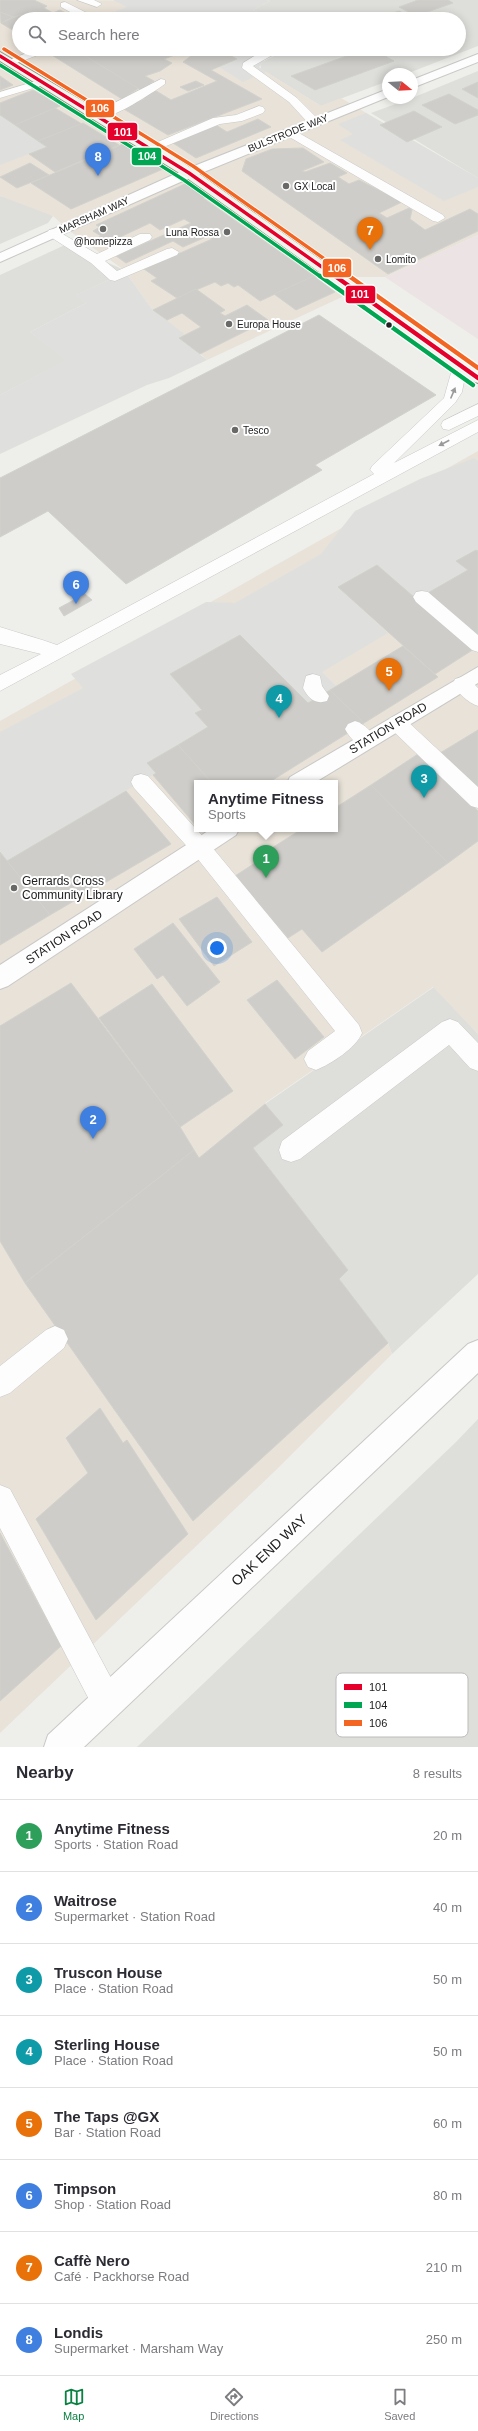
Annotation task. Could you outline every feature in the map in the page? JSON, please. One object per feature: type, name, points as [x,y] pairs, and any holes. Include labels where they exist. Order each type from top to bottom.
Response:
[{"type":"main road","points":[[5,59],[189,173],[478,378]]},
{"type":"street","points":[[418,82],[478,58]]},
{"type":"street","name":"BULSTRODE WAY","points":[[189,173],[382,95]]},
{"type":"street","name":"MARSHAM WAY","points":[[0,258],[189,173]]},
{"type":"street","name":"STATION ROAD","points":[[302,780],[361,735],[397,723],[470,679]]},
{"type":"street","name":"STATION ROAD","points":[[0,978],[223,832]]},
{"type":"street","name":"OAK END WAY","points":[[60,1747],[478,1354]]},
{"type":"lane","points":[[82,0],[96,4]]},
{"type":"lane","points":[[65,5],[78,12]]},
{"type":"lane","points":[[5,59],[18,56]]},
{"type":"lane","points":[[262,56],[253,60],[247,65],[248,68],[293,100],[314,122]]},
{"type":"lane","points":[[3,96],[42,82]]},
{"type":"lane","points":[[97,115],[130,101],[161,82]]},
{"type":"lane","points":[[150,148],[217,121],[238,118],[259,110]]},
{"type":"lane","points":[[290,132],[438,218]]},
{"type":"lane","points":[[54,233],[96,260],[115,277],[172,252]]},
{"type":"lane","points":[[96,260],[145,237]]},
{"type":"lane","points":[[352,493],[388,461],[450,400],[454,392],[460,366]]},
{"type":"lane","points":[[388,461],[416,443],[478,409]]},
{"type":"lane","points":[[0,684],[56,652],[478,425]]},
{"type":"lane","points":[[422,597],[478,644]]},
{"type":"lane","points":[[0,634],[4,638],[29,642],[56,652]]},
{"type":"lane","points":[[470,679],[478,699]]},
{"type":"lane","points":[[397,723],[478,800]]},
{"type":"lane","points":[[141,782],[200,847],[351,1033],[316,1059]]},
{"type":"lane","points":[[291,1150],[450,1030],[478,1060]]},
{"type":"lane","points":[[0,1383],[55,1339]]},
{"type":"lane","points":[[0,1499],[108,1702]]},
{"type":"shaded area","points":[[0,0],[270,1],[253,10],[257,12],[12,12],[12,56],[273,56],[264,60],[259,67],[321,106],[341,98],[478,179],[478,235],[385,277],[346,277],[342,297],[207,360],[151,308],[124,270],[71,232],[53,216],[0,196]]},
{"type":"shaded area","points":[[113,0],[270,1],[253,10],[257,12],[114,12],[127,7]]},
{"type":"shaded area","points":[[267,0],[478,0],[478,46],[466,51],[466,12],[257,12],[253,10],[270,1]]},
{"type":"shaded area","points":[[232,56],[273,56],[264,60],[259,67],[266,72],[243,82],[219,67],[237,59]]},
{"type":"shaded area","points":[[274,56],[452,56],[418,69],[418,68],[382,68],[382,83],[321,106],[261,69],[260,63]]},
{"type":"shaded area","points":[[478,71],[478,178],[371,113],[396,104],[418,104],[418,96]]},
{"type":"shaded area","points":[[366,113],[478,178],[478,187],[444,201],[340,140],[353,134],[338,124]]},
{"type":"shaded area","points":[[0,115],[47,147],[0,165]]},
{"type":"shaded area","points":[[0,196],[15,200],[53,216],[48,223],[0,244]]},
{"type":"shaded area","points":[[478,235],[478,339],[385,277]]},
{"type":"shaded area","points":[[67,244],[124,270],[115,277],[76,295],[86,303],[30,332],[67,360],[0,395],[0,275]]},
{"type":"shaded area","points":[[124,270],[151,308],[184,334],[179,338],[207,360],[169,378],[147,385],[0,454],[0,395],[66,360],[30,332],[86,303],[75,295],[115,277]]},
{"type":"shaded area","points":[[478,451],[478,1034],[433,987],[265,1103],[283,1125],[253,1148],[348,1270],[339,1279],[388,1343],[392,1354],[276,1470],[0,1733],[0,721]]},
{"type":"shaded area","points":[[474,458],[478,461],[478,551],[476,550],[457,561],[468,570],[417,600],[377,565],[338,587],[388,633],[322,672],[336,686],[308,703],[240,635],[170,674],[202,710],[195,713],[208,727],[148,762],[156,773],[7,861],[0,851],[0,732],[83,688],[71,674],[206,602],[235,603],[321,554],[355,511],[420,479]]},
{"type":"shaded area","points":[[434,987],[478,1034],[478,1274],[392,1354],[388,1343],[339,1279],[348,1270],[253,1148],[265,1104]]},
{"type":"shaded area","points":[[478,1419],[478,1747],[137,1747],[456,1442]]},
{"type":"building","points":[[0,0],[34,0],[47,6],[44,8],[51,12],[12,12],[12,17],[0,12]]},
{"type":"building","points":[[418,0],[448,0],[453,3],[427,12],[408,12],[399,7]]},
{"type":"building","points":[[0,12],[12,17],[12,18],[1,23]]},
{"type":"building","points":[[12,18],[12,30],[1,23]]},
{"type":"building","points":[[53,56],[86,56],[139,88],[122,99]]},
{"type":"building","points":[[85,56],[172,56],[164,59],[172,63],[160,71],[145,76],[154,81],[141,90]]},
{"type":"building","points":[[191,56],[232,56],[237,59],[211,70],[262,99],[168,135],[122,108],[144,99],[140,97],[153,89],[171,100],[217,81],[183,62]]},
{"type":"building","points":[[347,56],[385,56],[394,61],[315,90],[291,76]]},
{"type":"building","points":[[0,76],[13,85],[0,90]]},
{"type":"building","points":[[196,81],[204,85],[188,91],[180,87]]},
{"type":"building","points":[[478,82],[478,98],[462,89]]},
{"type":"building","points":[[33,90],[60,106],[15,125],[0,115],[0,103]]},
{"type":"building","points":[[449,94],[478,110],[478,115],[455,124],[422,105]]},
{"type":"building","points":[[55,108],[82,124],[38,141],[15,125]]},
{"type":"building","points":[[414,111],[442,127],[407,142],[380,125]]},
{"type":"building","points":[[258,119],[271,127],[196,158],[170,141],[216,125],[227,132]]},
{"type":"building","points":[[83,123],[119,145],[55,172],[29,154],[47,147],[38,141]]},
{"type":"building","points":[[123,144],[163,169],[71,209],[31,183]]},
{"type":"building","points":[[303,148],[324,162],[302,171],[305,172],[330,163],[347,173],[338,177],[349,184],[359,180],[402,202],[379,213],[387,218],[409,208],[412,210],[410,219],[425,230],[470,209],[478,214],[478,231],[388,274],[242,171],[246,159],[272,149]]},
{"type":"building","points":[[30,163],[49,175],[17,188],[0,177]]},
{"type":"building","points":[[187,183],[207,197],[203,198],[314,276],[260,301],[238,285],[234,287],[228,283],[221,286],[215,282],[177,298],[151,281],[157,278],[144,269],[212,239],[208,236],[183,247],[173,241],[126,263],[116,256],[191,223],[184,219],[160,230],[150,223],[101,246],[92,241],[101,236],[93,231],[100,227],[96,225]]},
{"type":"building","points":[[314,276],[335,292],[296,310],[274,294]]},
{"type":"building","name":"Europa House","points":[[196,289],[225,310],[220,313],[225,316],[247,305],[268,320],[200,354],[179,338],[201,327],[182,313],[167,320],[153,310]]},
{"type":"building","name":"Tesco","points":[[319,315],[436,395],[315,465],[322,470],[126,584],[48,511],[0,537],[0,478]]},
{"type":"building","points":[[476,550],[478,551],[478,640],[426,594],[468,570],[456,561]]},
{"type":"building","points":[[377,565],[474,649],[435,674],[338,587]]},
{"type":"building","points":[[85,594],[92,600],[64,616],[59,608]]},
{"type":"building","points":[[240,635],[308,703],[330,690],[364,723],[273,780],[209,780],[178,745],[208,727],[195,713],[202,710],[170,674]]},
{"type":"building","points":[[403,646],[438,677],[364,723],[330,690]]},
{"type":"building","points":[[478,730],[478,790],[440,753]]},
{"type":"building","points":[[178,745],[209,780],[194,780],[194,823],[153,775],[156,773],[147,763]]},
{"type":"building","points":[[418,754],[478,811],[478,841],[448,863],[371,785]]},
{"type":"building","points":[[371,785],[448,863],[322,952],[302,929],[288,938],[235,876],[258,861],[256,858],[297,832],[338,832],[338,806]]},
{"type":"building","points":[[126,791],[171,844],[50,915],[7,861]]},
{"type":"building","name":"Gerrards Cross Community Library","points":[[0,852],[50,915],[0,945]]},
{"type":"building","points":[[217,897],[252,942],[214,966],[179,919]]},
{"type":"building","points":[[173,923],[220,982],[187,1006],[163,975],[157,979],[134,949]]},
{"type":"building","points":[[277,980],[324,1037],[295,1059],[247,1000]]},
{"type":"building","points":[[71,983],[180,1127],[194,1150],[25,1283],[0,1241],[0,1026]]},
{"type":"building","points":[[152,984],[233,1091],[180,1127],[99,1018]]},
{"type":"building","points":[[265,1104],[283,1125],[253,1148],[348,1270],[339,1279],[388,1343],[193,1521],[25,1283],[194,1150],[199,1158]]},
{"type":"building","points":[[100,1408],[123,1443],[127,1440],[188,1534],[96,1620],[36,1519],[88,1473],[66,1438]]},
{"type":"building","points":[[0,1533],[61,1646],[0,1701]]},
{"type":"transit line","name":"106","points":[[4,49],[12,54]]},
{"type":"transit line","name":"101","points":[[0,56],[189,173],[478,378]]},
{"type":"transit line","name":"106","points":[[15,56],[193,166],[478,368]]},
{"type":"transit line","name":"104","points":[[0,65],[184,180],[473,385]]},
{"type":"place","name":"Londis","points":[[98,176]]},
{"type":"place","name":"GX Local","points":[[286,186]]},
{"type":"place","name":"@homepizza","points":[[103,229]]},
{"type":"place","name":"Luna Rossa","points":[[227,232]]},
{"type":"place","name":"Caffè Nero","points":[[370,250]]},
{"type":"place","name":"Lomito","points":[[378,259]]},
{"type":"place","name":"Europa House","points":[[229,324]]},
{"type":"place","name":"Tesco","points":[[235,430]]},
{"type":"place","name":"Timpson","points":[[76,604]]},
{"type":"place","name":"The Taps @GX","points":[[389,691]]},
{"type":"place","name":"Sterling House","points":[[279,718]]},
{"type":"place","name":"Truscon House","points":[[424,798]]},
{"type":"place","name":"Anytime Fitness","points":[[266,878]]},
{"type":"place","name":"Gerrards Cross Community Library","points":[[14,888]]},
{"type":"place","name":"Waitrose","points":[[93,1139]]}]
